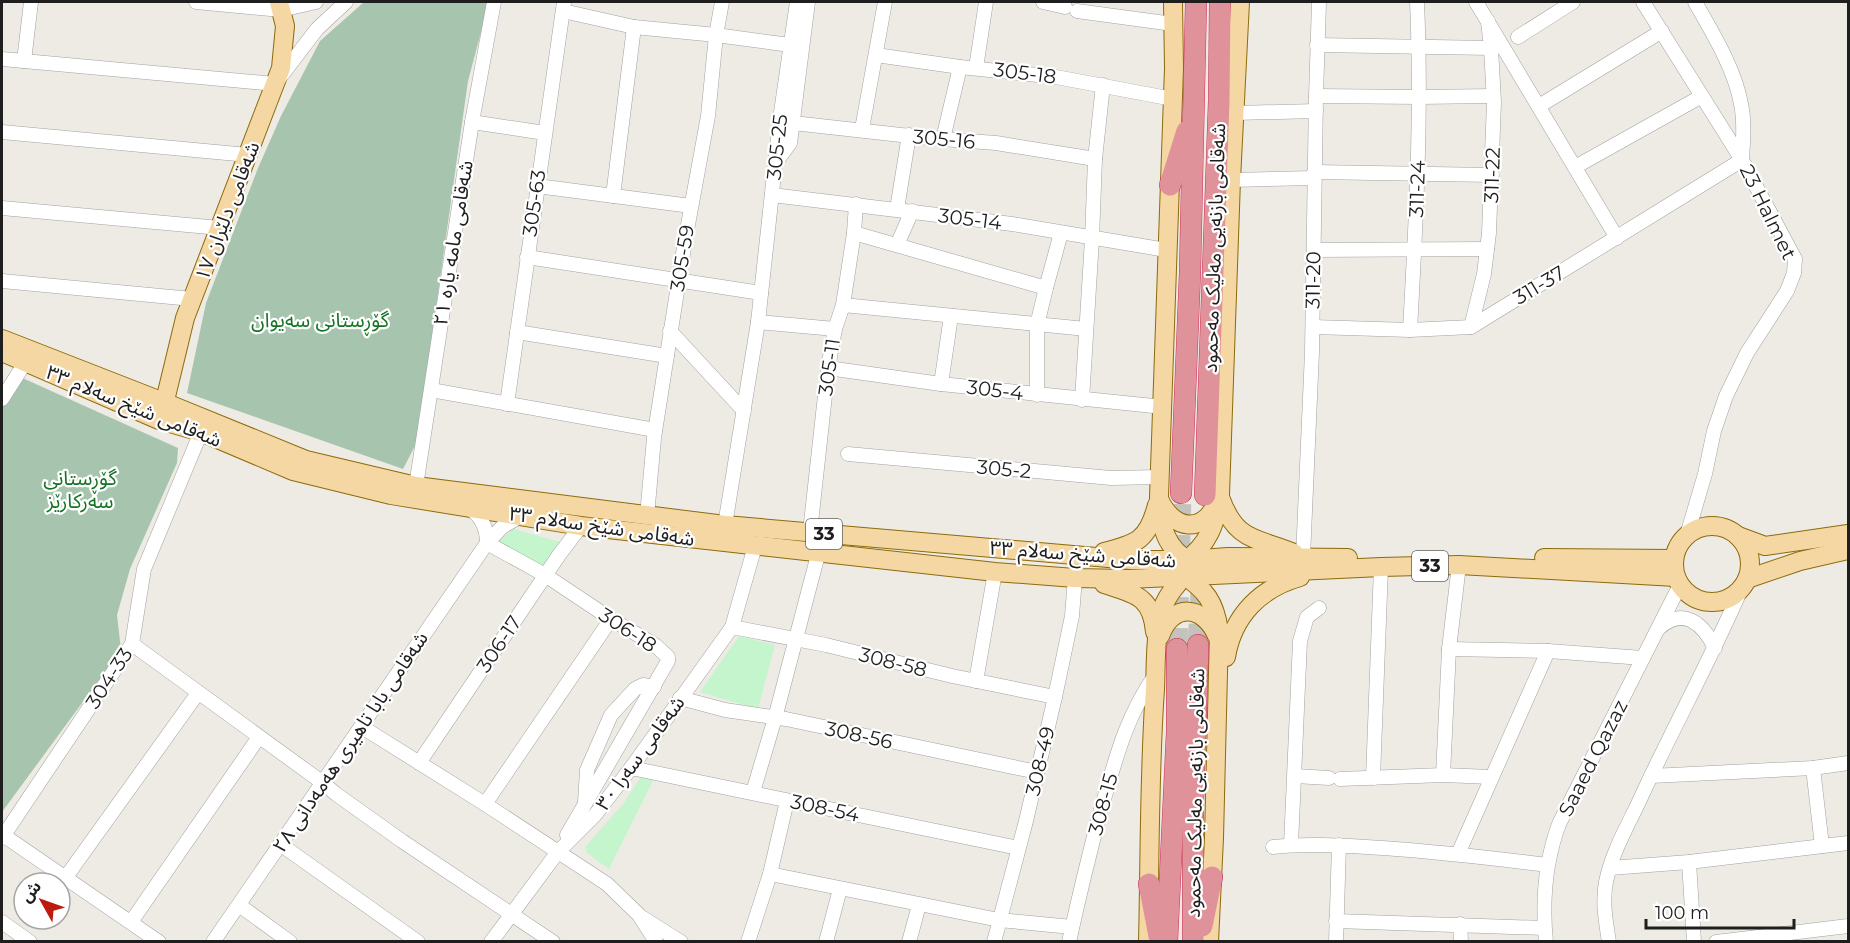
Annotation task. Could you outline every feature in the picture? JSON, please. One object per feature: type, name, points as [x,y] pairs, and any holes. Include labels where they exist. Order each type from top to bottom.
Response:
[{"type":"highway","name":"شەقامی بازنەیی مەلیک مەحمود","points":[[1181,493],[1189,296],[1196,2]]},
{"type":"highway","name":"شەقامی بازنەیی مەلیک مەحمود","points":[[1212,495],[1227,107],[1220,2]]},
{"type":"highway","points":[[1227,107],[1231,180]]},
{"type":"highway","points":[[1170,185],[1194,108]]},
{"type":"highway","name":"شەقامی بازنەیی مەلیک مەحمود","points":[[1167,942],[1177,732],[1198,646]]},
{"type":"highway","name":"شەقامی بازنەیی مەلیک مەحمود","points":[[1193,942],[1193,804],[1198,646]]},
{"type":"highway","points":[[1198,942],[1212,877]]},
{"type":"highway","points":[[1149,884],[1160,942]]},
{"type":"main road","name":"شەقامی شێخ سەلام ٣٣","points":[[1173,2],[1173,99],[1159,497],[1161,523],[1167,539],[1185,568]]},
{"type":"main road","points":[[1227,107],[1240,2]]},
{"type":"main road","name":"شەقامی دلێران ١٧","points":[[159,420],[166,403],[185,318],[281,68],[285,26],[280,6]]},
{"type":"main road","points":[[1159,497],[1173,519],[1182,524],[1191,525],[1202,522],[1214,508],[1212,495],[1231,180]]},
{"type":"main road","name":"شەقامی شێخ سەلام ٣٣","points":[[2,339],[306,460],[416,486],[583,519],[755,546],[819,551],[995,572],[1080,578],[1129,579],[1185,568],[1228,566],[1304,557],[1676,574]]},
{"type":"main road","name":"شەقامی شێخ سەلام ٣٣","points":[[2,352],[159,420],[201,432],[293,471],[391,495],[521,516],[583,519],[647,516],[725,525],[1131,560],[1185,568]]},
{"type":"main road","points":[[1212,495],[1230,521],[1242,533],[1304,557]]},
{"type":"main road","points":[[1156,646],[1163,607],[1185,568],[1211,532],[1217,514],[1212,495]]},
{"type":"main road","points":[[1086,556],[1125,547],[1137,541],[1152,522],[1159,497]]},
{"type":"main road","points":[[1848,534],[1765,546],[1722,528],[1703,527],[1681,542],[1676,574],[1693,598],[1711,603],[1728,598],[1745,583],[1820,556],[1848,550]]},
{"type":"main road","points":[[1737,536],[1748,552],[1749,561],[1745,583]]},
{"type":"main road","name":"شەقامی شێخ سەلام ٣٣","points":[[1228,566],[1325,570],[1459,565],[1676,574]]},
{"type":"main road","points":[[1185,568],[1209,597],[1217,618],[1198,646]]},
{"type":"main road","points":[[1209,942],[1218,709],[1227,647],[1234,629],[1253,602],[1275,586],[1325,570]]},
{"type":"main road","points":[[1080,578],[1131,592],[1143,599],[1152,612],[1156,646],[1156,674],[1153,713],[1148,942]]},
{"type":"main road","points":[[1156,646],[1162,630],[1170,619],[1181,612],[1196,613],[1206,619],[1214,630],[1198,646]]},
{"type":"main road","points":[[1198,646],[1218,709]]},
{"type":"street","points":[[24,61],[31,2]]},
{"type":"street","points":[[196,2],[280,6],[316,2]]},
{"type":"street","points":[[2,59],[275,84],[317,29],[346,2]]},
{"type":"street","name":"شەقامی مامە یارە ٢١","points":[[416,486],[472,122],[494,2]]},
{"type":"street","name":"305-59","points":[[647,516],[655,430],[708,116],[716,35],[722,2]]},
{"type":"street","name":"305-25","points":[[725,525],[758,322],[796,2]]},
{"type":"street","points":[[775,164],[790,143],[808,2]]},
{"type":"street","points":[[862,129],[885,2]]},
{"type":"street","points":[[976,68],[986,2]]},
{"type":"street","points":[[1042,2],[1071,9],[1173,24]]},
{"type":"street","name":"311-20","points":[[1304,557],[1313,327],[1314,175],[1319,2]]},
{"type":"street","name":"311-24","points":[[1410,330],[1419,97],[1417,2]]},
{"type":"street","name":"311-22","points":[[1471,327],[1484,274],[1487,249],[1496,45],[1488,21],[1476,2]]},
{"type":"street","points":[[1518,37],[1573,2]]},
{"type":"street","name":"23 Halmet","points":[[1643,2],[1742,160],[1795,259],[1794,273],[1787,291],[1747,353],[1726,396],[1714,431],[1705,474],[1687,536]]},
{"type":"street","points":[[1695,2],[1734,76],[1742,105],[1744,133],[1742,160]]},
{"type":"street","points":[[563,6],[634,27],[790,45]]},
{"type":"street","name":"305-63","points":[[507,404],[563,6]]},
{"type":"street","points":[[613,196],[634,27]]},
{"type":"street","points":[[1539,106],[1662,31]]},
{"type":"street","points":[[1317,45],[1419,47],[1496,45],[1539,106],[1617,238]]},
{"type":"street","name":"305-18","points":[[876,55],[1056,77],[1173,99]]},
{"type":"street","points":[[943,139],[960,67]]},
{"type":"street","points":[[1082,400],[1095,159],[1103,85]]},
{"type":"street","points":[[1316,96],[1493,96]]},
{"type":"street","points":[[1575,167],[1702,96]]},
{"type":"street","points":[[1227,107],[1316,111]]},
{"type":"street","points":[[472,122],[544,133]]},
{"type":"street","name":"305-16","points":[[793,123],[996,143],[1095,159]]},
{"type":"street","points":[[2,132],[248,155]]},
{"type":"street","points":[[897,209],[909,135]]},
{"type":"street","name":"311-37","points":[[1313,327],[1410,330],[1471,327],[1742,160]]},
{"type":"street","points":[[1231,180],[1314,175],[1417,173],[1492,175]]},
{"type":"street","points":[[537,186],[691,206]]},
{"type":"street","name":"305-14","points":[[772,195],[1012,224],[1166,250]]},
{"type":"street","name":"305-11","points":[[810,532],[828,368],[835,329],[843,305],[856,204]]},
{"type":"street","points":[[2,208],[220,228]]},
{"type":"street","points":[[897,245],[912,211]]},
{"type":"street","points":[[854,233],[1046,288]]},
{"type":"street","points":[[1037,395],[1037,325],[1061,233]]},
{"type":"street","points":[[1314,250],[1487,249]]},
{"type":"street","points":[[527,257],[760,293]]},
{"type":"street","points":[[2,281],[192,298]]},
{"type":"street","points":[[843,305],[1086,329]]},
{"type":"street","points":[[941,384],[951,316]]},
{"type":"street","points":[[758,322],[835,329]]},
{"type":"street","points":[[670,331],[744,411]]},
{"type":"street","points":[[517,332],[667,356]]},
{"type":"street","points":[[2,399],[25,363]]},
{"type":"street","name":"305-4","points":[[828,368],[941,384],[1163,407]]},
{"type":"street","points":[[430,390],[655,430]]},
{"type":"street","name":"304-33","points":[[2,836],[132,644],[144,569],[201,432]]},
{"type":"street","name":"305-2","points":[[848,454],[1112,478],[1160,477]]},
{"type":"street","points":[[466,507],[478,515],[482,521],[487,543]]},
{"type":"street","name":"شەقامی بابا تاهیری هەمەدانی ٢٨","points":[[213,942],[487,543],[502,527],[521,516]]},
{"type":"street","name":"306-17","points":[[419,763],[583,519]]},
{"type":"street","name":"306-18","points":[[487,543],[545,576],[655,645],[668,657],[654,687],[557,852]]},
{"type":"street","name":"شەقامی سەرا ٣٠","points":[[491,942],[557,852],[595,815],[631,768],[732,627],[755,546]]},
{"type":"street","points":[[753,792],[819,551]]},
{"type":"street","points":[[1443,775],[1449,650],[1459,565]]},
{"type":"street","points":[[1373,778],[1381,567]]},
{"type":"street","points":[[976,681],[995,572]]},
{"type":"street","name":"Saaed Qazaz","points":[[1545,935],[1547,866],[1552,842],[1657,630],[1676,574]]},
{"type":"street","name":"308-49","points":[[993,942],[1055,697],[1080,578]]},
{"type":"street","points":[[1609,942],[1604,902],[1606,882],[1616,851],[1745,583]]},
{"type":"street","points":[[1291,845],[1300,641],[1307,617],[1319,608]]},
{"type":"street","points":[[1657,630],[1670,620],[1678,618],[1689,620],[1698,623],[1704,629],[1715,648]]},
{"type":"street","points":[[485,804],[611,619]]},
{"type":"street","name":"308-58","points":[[732,627],[826,645],[976,681],[1055,697]]},
{"type":"street","points":[[132,644],[402,841],[553,942]]},
{"type":"street","points":[[1449,650],[1548,651],[1643,658]]},
{"type":"street","points":[[1458,854],[1548,651]]},
{"type":"street","name":"308-15","points":[[1069,942],[1088,858],[1122,738],[1133,711],[1156,674]]},
{"type":"street","points":[[585,807],[587,770],[611,715],[635,689],[643,685],[654,687]]},
{"type":"street","points":[[70,871],[198,693]]},
{"type":"street","name":"308-56","points":[[680,698],[725,710],[775,718],[1037,772]]},
{"type":"street","points":[[362,726],[607,884],[639,915],[681,942]]},
{"type":"street","points":[[131,922],[259,737]]},
{"type":"street","points":[[1651,776],[1813,768],[1848,763]]},
{"type":"street","name":"308-54","points":[[631,768],[1018,848]]},
{"type":"street","points":[[1813,768],[1822,846]]},
{"type":"street","points":[[1295,776],[1334,778],[1443,775],[1491,777]]},
{"type":"street","points":[[748,942],[770,874],[787,801]]},
{"type":"street","points":[[2,836],[57,871]]},
{"type":"street","points":[[1610,868],[1689,862],[1848,843],[1848,848]]},
{"type":"street","points":[[280,844],[418,942]]},
{"type":"street","points":[[1273,846],[1339,846],[1458,854],[1547,866]]},
{"type":"street","points":[[1336,942],[1339,846]]},
{"type":"street","points":[[1689,862],[1694,942]]},
{"type":"street","points":[[770,874],[999,920],[1072,927]]},
{"type":"street","points":[[72,881],[159,942]]},
{"type":"street","points":[[826,942],[840,889]]},
{"type":"street","points":[[239,905],[290,942]]},
{"type":"street","points":[[909,942],[919,905]]},
{"type":"street","points":[[639,915],[656,942]]},
{"type":"street","points":[[1336,921],[1460,924],[1545,935]]},
{"type":"street","points":[[2,922],[30,942]]},
{"type":"street","points":[[1460,924],[1461,942]]},
{"type":"street","points":[[1716,942],[1826,935],[1848,926]]},
{"type":"green space","name":"گۆڕستانی سەیوان","points":[[364,2],[489,2],[468,81],[417,442],[403,469],[187,393],[206,303],[258,168],[281,116],[320,41]]},
{"type":"green space","name":"گۆڕستانی سەرکارێز","points":[[18,376],[178,448],[177,463],[130,569],[117,615],[121,650],[2,812],[2,402]]},
{"type":"green space","points":[[513,529],[564,543],[545,572],[496,544]]},
{"type":"green space","points":[[739,636],[775,645],[758,709],[700,692]]},
{"type":"green space","points":[[644,772],[656,775],[609,869],[587,853],[585,847],[624,803]]},
{"type":"tunnel","points":[[1177,649],[1181,493]]},
{"type":"tunnel","points":[[1198,645],[1202,574]]}]
